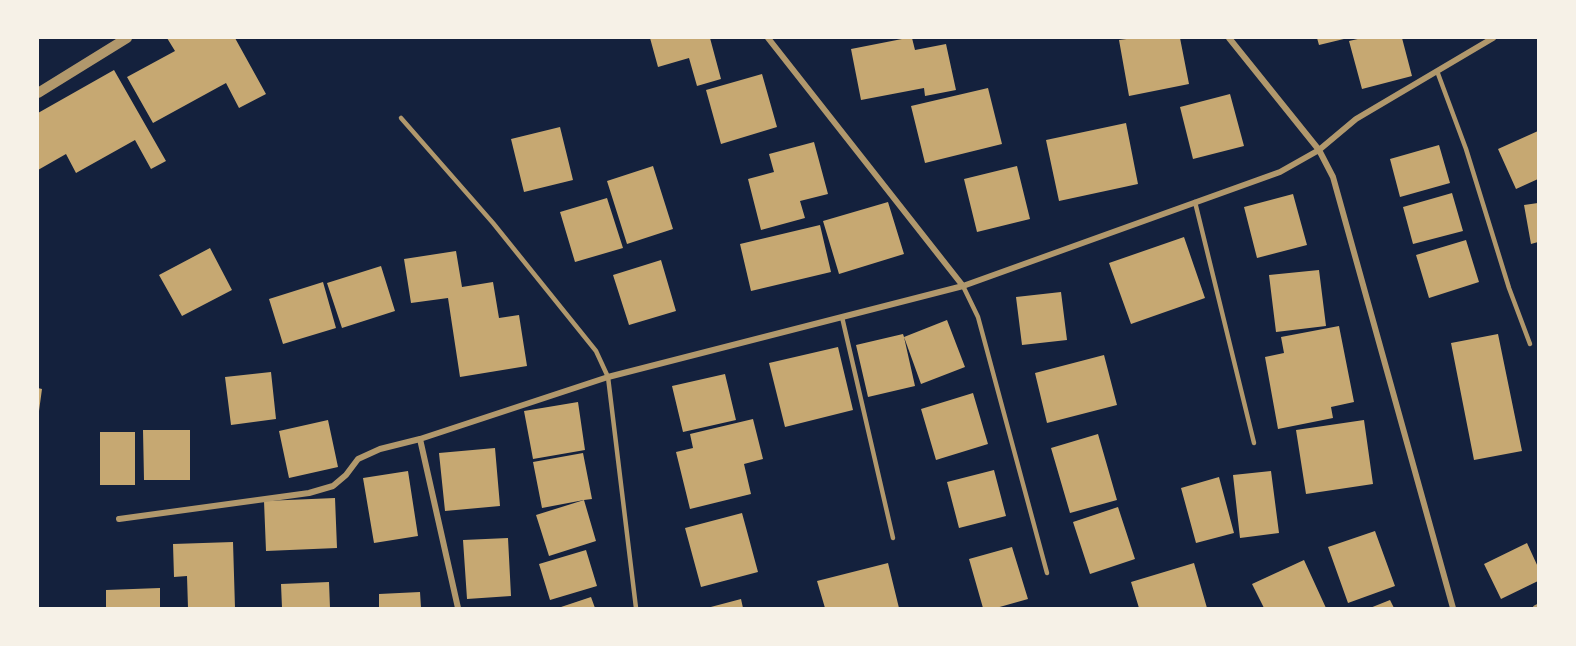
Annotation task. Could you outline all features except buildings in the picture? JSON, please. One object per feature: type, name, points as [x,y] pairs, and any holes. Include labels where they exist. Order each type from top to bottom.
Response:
[{"type":"street","points":[[38,93],[127,38]]},
{"type":"street","points":[[768,38],[963,286]]},
{"type":"street","points":[[1229,38],[1319,150],[1333,177],[1453,609]]},
{"type":"street","points":[[119,519],[309,493],[333,486],[346,475],[358,459],[380,449],[420,439],[609,377],[963,286],[1280,172],[1319,150],[1356,119],[1493,38]]},
{"type":"street","points":[[420,439],[458,609]]},
{"type":"lane","points":[[1437,71],[1466,149],[1509,288],[1530,344]]},
{"type":"lane","points":[[401,118],[501,232],[596,351],[609,377],[636,609]]},
{"type":"lane","points":[[1195,202],[1254,443]]},
{"type":"lane","points":[[963,286],[978,317],[1047,573]]},
{"type":"lane","points":[[842,317],[893,538]]}]
